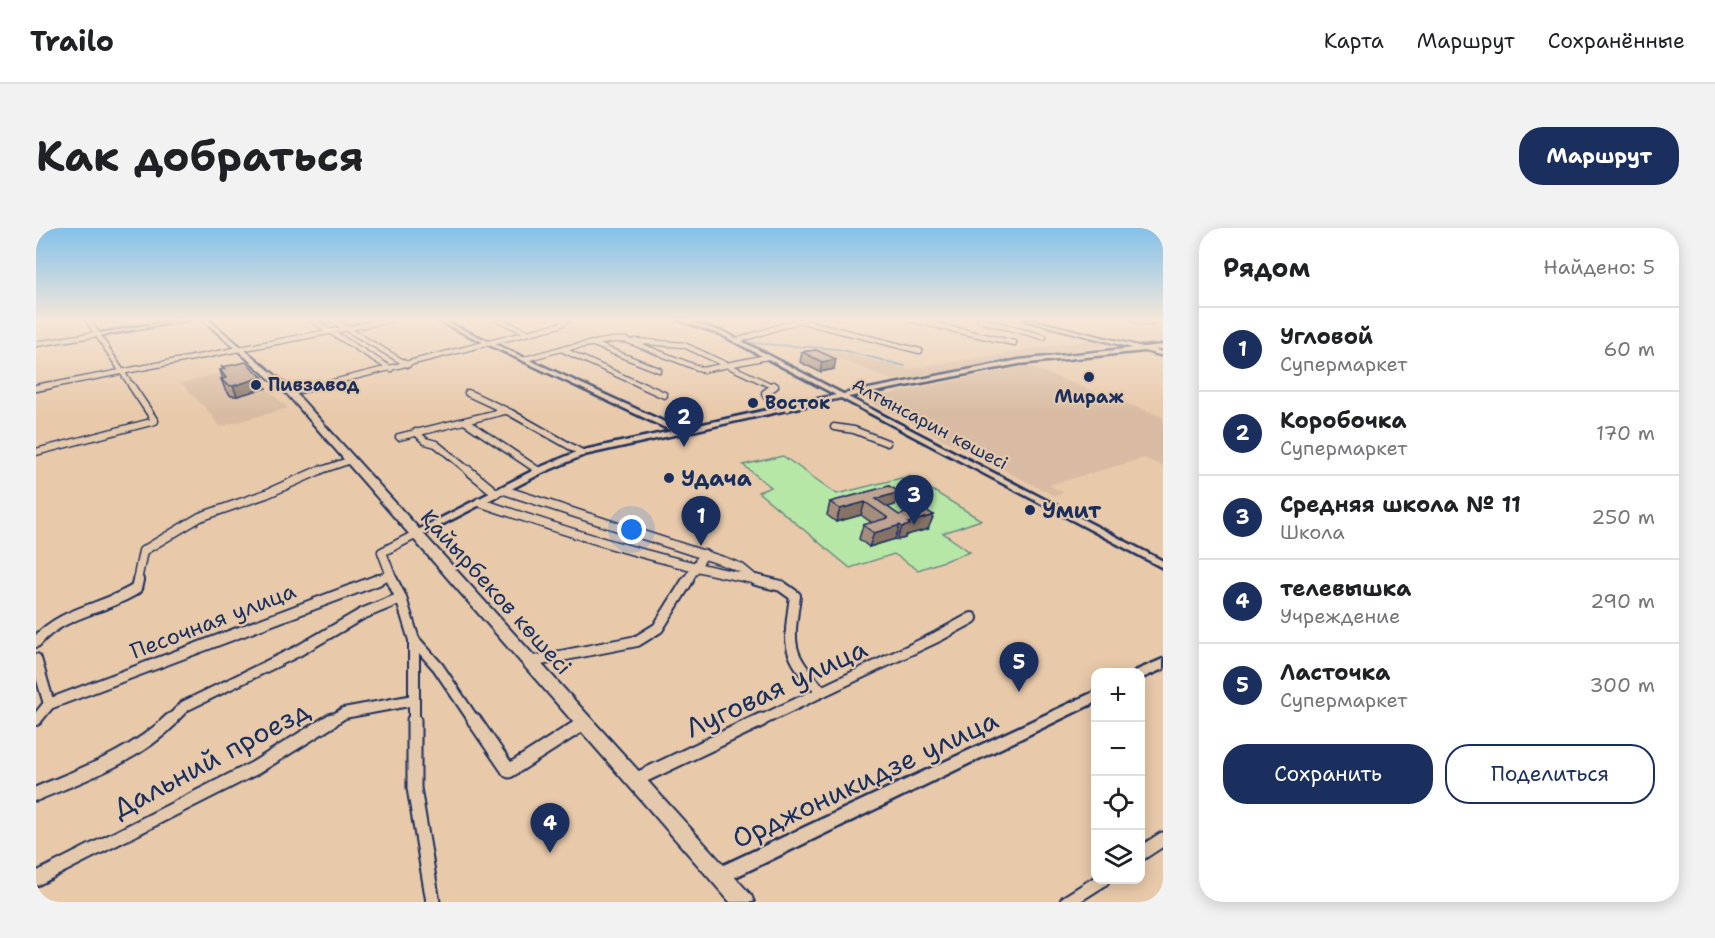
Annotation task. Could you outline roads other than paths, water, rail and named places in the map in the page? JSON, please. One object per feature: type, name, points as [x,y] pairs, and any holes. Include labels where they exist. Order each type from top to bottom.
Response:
[{"type":"main road","name":"Қайырбеков көшесі","points":[[243,351],[290,392],[744,902]]},
{"type":"street","points":[[36,452],[155,421],[110,351]]},
{"type":"street","points":[[36,388],[227,351]]},
{"type":"street","points":[[363,351],[391,369]]},
{"type":"street","points":[[385,351],[408,365]]},
{"type":"street","points":[[290,392],[462,351]]},
{"type":"street","points":[[508,351],[678,431]]},
{"type":"street","points":[[525,359],[552,351]]},
{"type":"street","points":[[566,351],[664,395]]},
{"type":"street","points":[[612,351],[659,370]]},
{"type":"street","points":[[656,351],[700,369],[767,357]]},
{"type":"street","points":[[701,351],[733,364],[776,386],[766,392],[766,396],[788,408]]},
{"type":"street","name":"Алтынсарин көшесі","points":[[756,351],[1163,566]]},
{"type":"street","points":[[434,902],[414,788],[414,640],[401,598],[382,552],[539,471],[582,453],[842,396],[1019,362],[1131,351]]},
{"type":"street","points":[[468,393],[582,453]]},
{"type":"street","points":[[399,437],[505,411]]},
{"type":"street","points":[[466,422],[539,471]]},
{"type":"street","points":[[834,427],[854,430],[887,443]]},
{"type":"street","points":[[416,432],[425,441],[436,444],[500,491],[704,554],[741,568],[753,577],[793,593],[795,598],[789,638],[799,667],[821,692]]},
{"type":"street","points":[[36,642],[62,619],[126,598],[136,589],[143,551],[200,517],[266,494],[329,466],[351,460]]},
{"type":"street","points":[[479,502],[581,537],[735,577],[753,577]]},
{"type":"street","points":[[530,662],[637,641],[658,628],[704,554]]},
{"type":"street","name":"Песочная улица","points":[[49,704],[390,575]]},
{"type":"street","points":[[36,794],[120,758],[157,734],[184,706],[298,651],[362,614],[401,598]]},
{"type":"street","name":"Луговая улица","points":[[635,780],[937,637],[972,618]]},
{"type":"street","points":[[414,640],[438,667],[509,771],[584,723]]},
{"type":"street","points":[[36,659],[49,704],[36,720]]},
{"type":"street","points":[[1145,672],[1163,664]]},
{"type":"street","name":"Орджоникидзе улица","points":[[721,875],[1091,698]]},
{"type":"street","name":"Дальний проезд","points":[[36,879],[255,768],[344,713],[414,700]]},
{"type":"street","points":[[1145,851],[1163,839]]},
{"type":"street","points":[[1067,902],[1094,884]]},
{"type":"waterway","points":[[848,351],[905,366]]},
{"type":"place","name":"Мираж","points":[[1089,377]]},
{"type":"place","name":"Пивзавод","points":[[256,385]]},
{"type":"place","name":"Восток","points":[[753,403]]},
{"type":"place","name":"Коробочка","points":[[684,447]]},
{"type":"place","name":"Удача","points":[[669,478]]},
{"type":"place","name":"Умит","points":[[1030,510]]},
{"type":"place","name":"Средняя школа № 11","points":[[914,525]]},
{"type":"place","name":"Угловой","points":[[701,546]]},
{"type":"place","name":"Ласточка","points":[[1019,692]]},
{"type":"place","name":"телевышка","points":[[550,853]]}]
